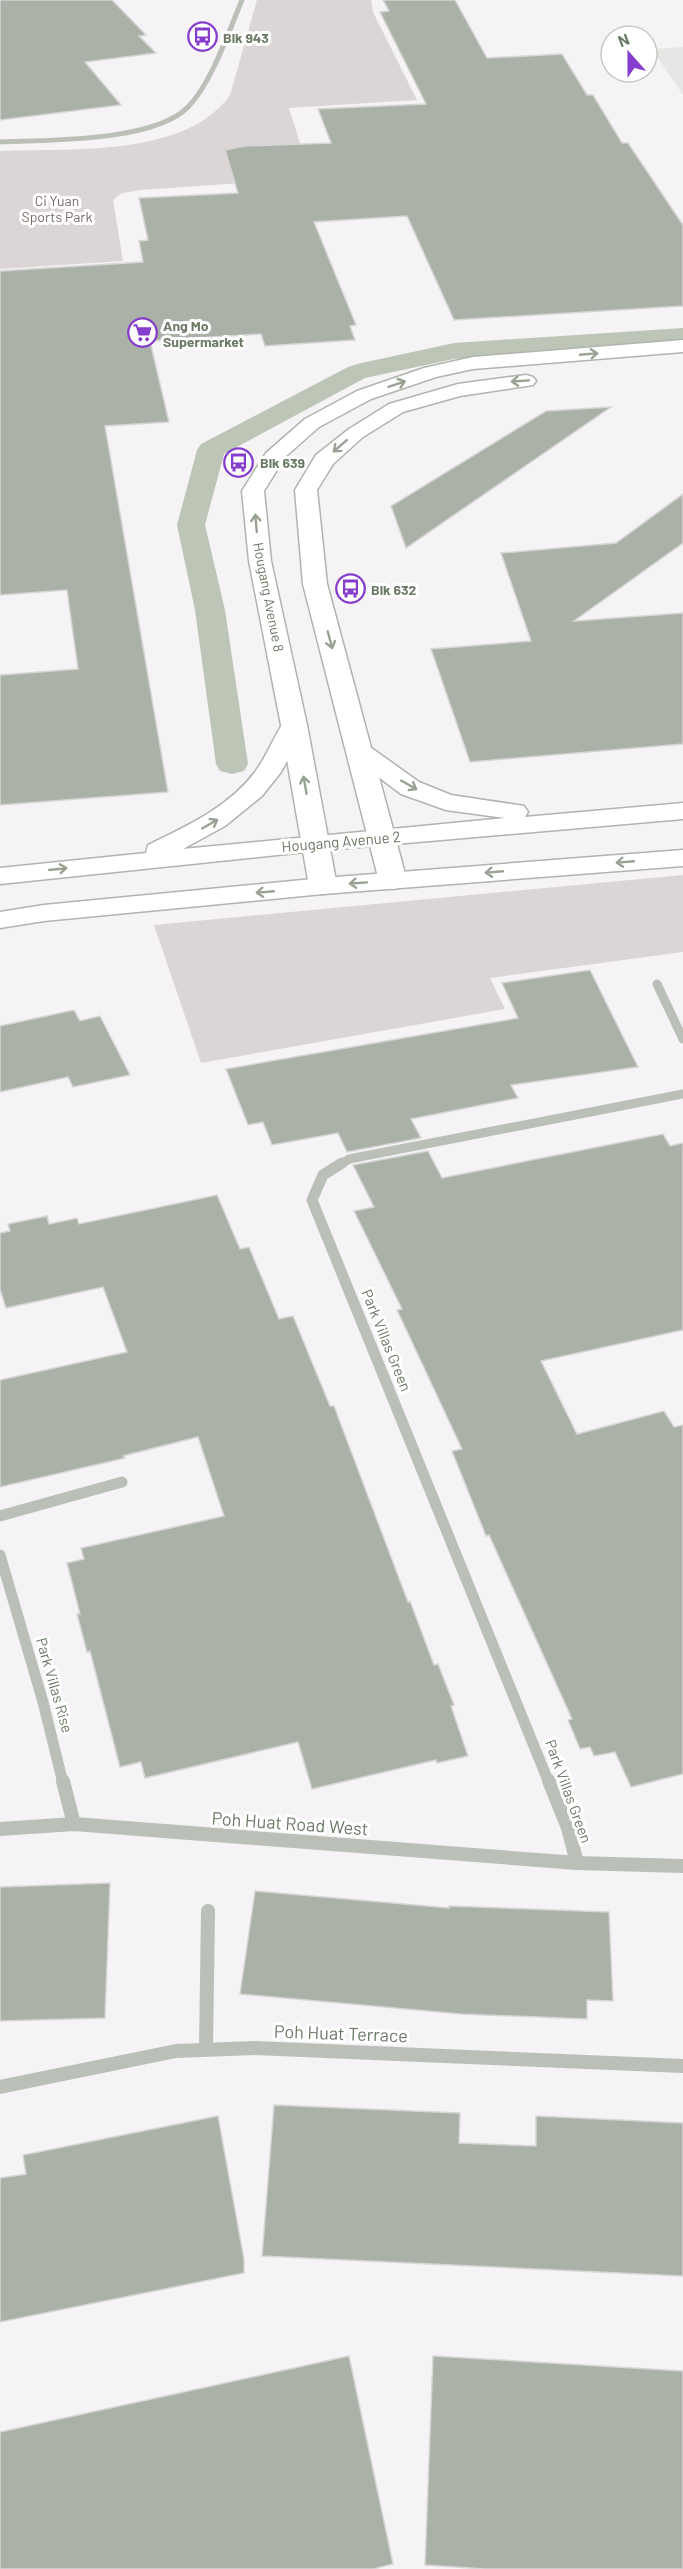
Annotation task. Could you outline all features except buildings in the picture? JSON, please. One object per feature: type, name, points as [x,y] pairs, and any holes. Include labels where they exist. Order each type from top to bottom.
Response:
[{"type":"main road","name":"Hougang Avenue 8","points":[[323,886],[294,725],[260,561],[253,490],[278,453],[312,423],[364,395],[431,372],[473,363],[683,346]]},
{"type":"main road","points":[[393,881],[361,752],[315,584],[306,490],[324,460],[356,432],[396,408],[458,390],[497,383],[545,379]]},
{"type":"main road","points":[[140,860],[213,823],[243,802],[265,776],[294,725]]},
{"type":"main road","points":[[361,752],[410,788],[446,802],[581,820]]},
{"type":"main road","name":"Hougang Avenue 2","points":[[0,876],[315,843],[683,811]]},
{"type":"main road","points":[[0,920],[44,913],[323,886],[683,858]]},
{"type":"street","points":[[0,142],[106,135],[146,127],[177,115],[187,108],[215,61],[242,0]]},
{"type":"street","points":[[657,984],[683,1039]]},
{"type":"street","name":"Park Villas Green","points":[[577,1863],[568,1828],[312,1200],[323,1175],[349,1159],[683,1094]]},
{"type":"street","points":[[0,1516],[122,1482]]},
{"type":"street","name":"Park Villas Rise","points":[[0,1556],[43,1702],[74,1824]]},
{"type":"street","name":"Poh Huat Road West","points":[[0,1829],[74,1824],[577,1863],[683,1866]]},
{"type":"street","points":[[206,2049],[208,1911]]},
{"type":"street","name":"Poh Huat Terrace","points":[[0,2087],[176,2051],[206,2049],[255,2048],[683,2066]]},
{"type":"shaded area","points":[[683,47],[683,95],[659,59],[659,49]]},
{"type":"green space","name":"Ci Yuan Sports Park","points":[[257,0],[371,0],[373,12],[417,100],[289,108],[311,178],[122,193],[113,200],[123,261],[0,269],[0,151],[124,146],[156,140],[185,130],[210,115],[230,95]]},
{"type":"green space","points":[[683,875],[683,952],[490,978],[505,1009],[201,1063],[154,925]]},
{"type":"waterway","points":[[232,764],[210,610],[191,525],[211,450],[357,372],[454,351],[683,336]]},
{"type":"place","name":"Blk 943","points":[[202,37]]},
{"type":"place","name":"Ang Mo Supermarket","points":[[142,333]]},
{"type":"place","name":"Blk 639","points":[[239,462]]},
{"type":"place","name":"Blk 632","points":[[350,589]]}]
